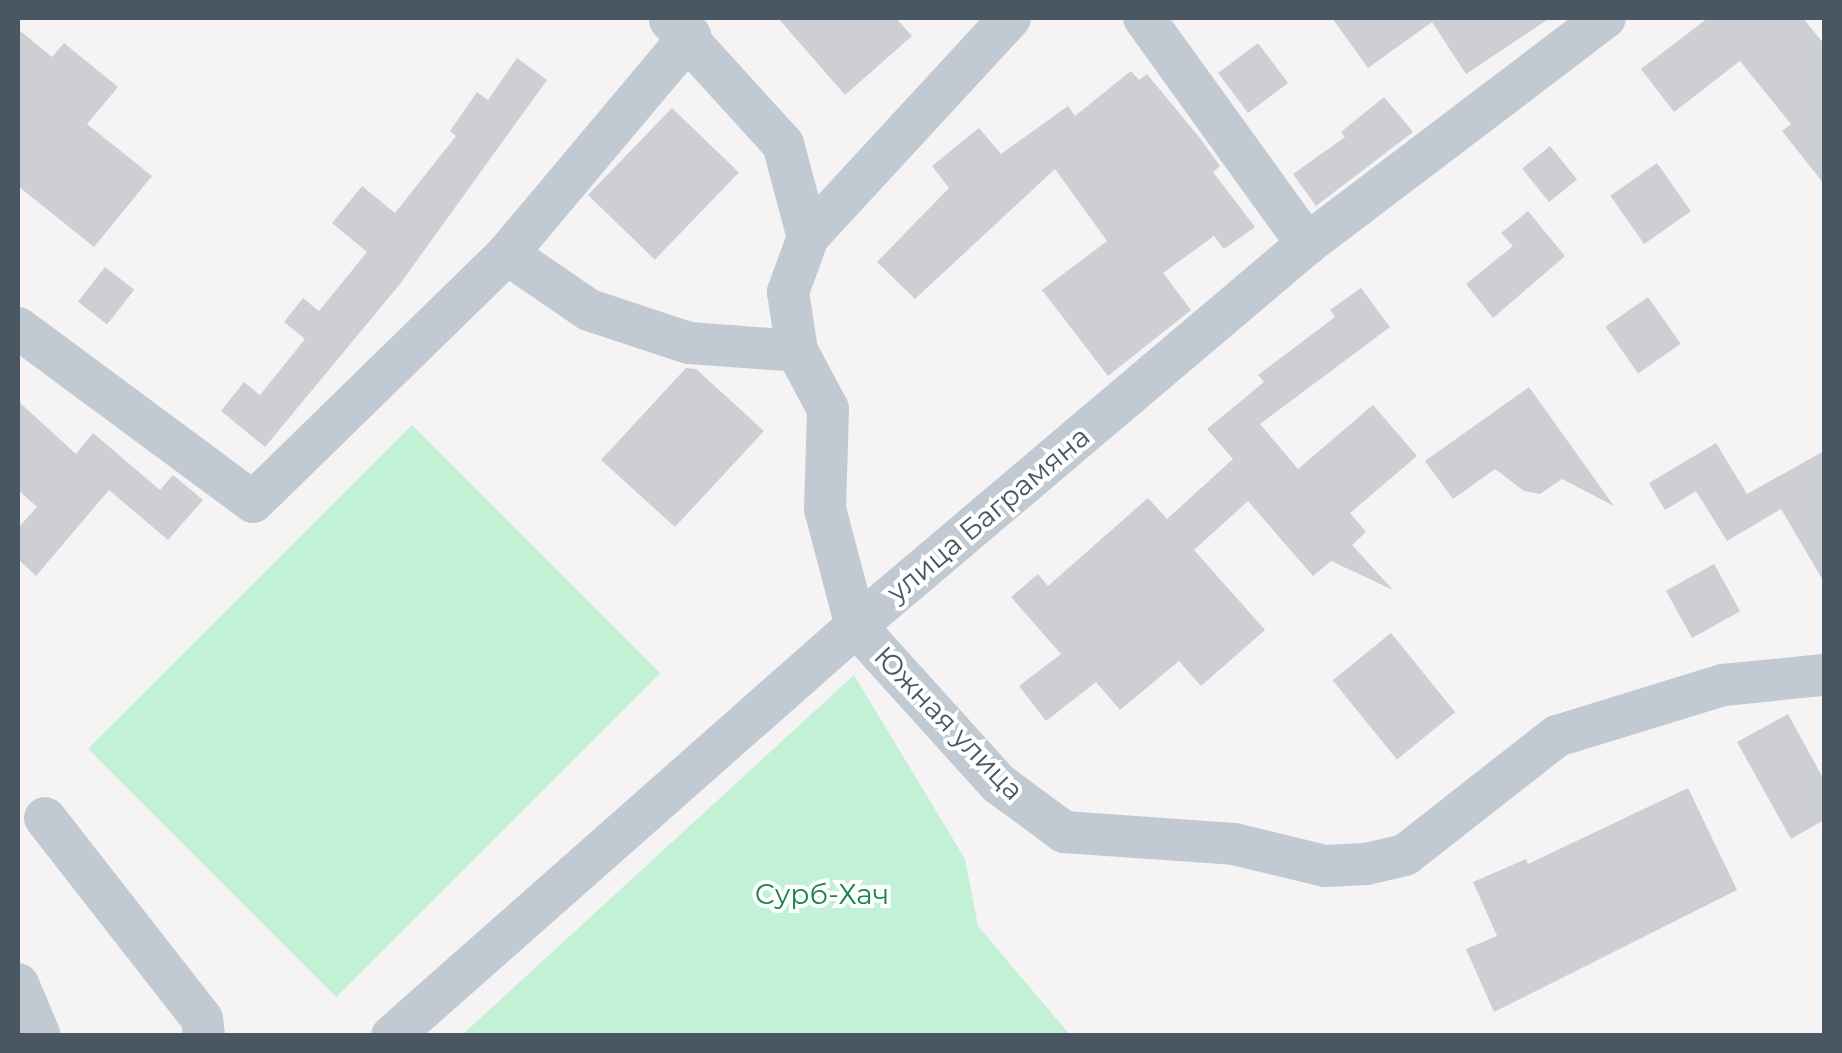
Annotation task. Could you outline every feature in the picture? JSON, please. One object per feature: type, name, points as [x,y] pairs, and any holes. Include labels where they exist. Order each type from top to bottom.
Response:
[{"type":"street","points":[[856,626],[825,509],[828,409],[797,350],[788,292],[808,237],[1010,18]]},
{"type":"street","points":[[1144,18],[1307,244]]},
{"type":"street","name":"улица Баграмяна","points":[[392,1036],[856,626],[1307,244],[1605,18]]},
{"type":"street","points":[[18,328],[253,502],[507,254],[679,26],[783,144],[808,237]]},
{"type":"street","points":[[507,254],[606,316],[689,342],[797,350]]},
{"type":"street","name":"Южная улица","points":[[856,626],[999,784],[1064,832],[1234,844],[1325,866],[1405,855],[1557,736],[1723,685],[1824,675]]},
{"type":"street","points":[[45,818],[202,1019],[204,1036]]},
{"type":"street","points":[[18,984],[40,1036]]},
{"type":"green space","points":[[412,425],[660,673],[336,997],[88,749]]},
{"type":"green space","name":"Сурб-Хач","points":[[854,675],[965,859],[978,926],[1070,1035],[462,1035]]},
{"type":"building","points":[[778,18],[896,18],[912,36],[845,95]]},
{"type":"building","points":[[1332,18],[1550,18],[1466,74],[1432,22],[1368,68]]},
{"type":"building","points":[[1708,18],[1803,18],[1824,44],[1824,184],[1782,131],[1791,124],[1740,61],[1674,112],[1641,69]]},
{"type":"building","points":[[18,29],[52,57],[64,43],[118,87],[87,124],[152,176],[94,247],[18,186]]},
{"type":"building","points":[[1258,43],[1288,83],[1248,113],[1218,73]]},
{"type":"building","points":[[517,58],[547,80],[400,284],[265,447],[221,411],[244,382],[260,395],[305,339],[284,322],[303,298],[319,311],[367,252],[332,223],[362,186],[395,213],[456,136],[450,131],[477,92],[488,100]]},
{"type":"building","points":[[1131,71],[1139,80],[1147,74],[1199,137],[1220,166],[1213,172],[1255,227],[1224,249],[1214,236],[1163,273],[1191,310],[1108,376],[1042,290],[1107,241],[1055,169],[915,299],[877,262],[949,188],[932,166],[979,128],[1001,154],[1068,106],[1075,116]]},
{"type":"building","points":[[1384,97],[1413,132],[1316,206],[1293,174],[1345,137],[1341,132]]},
{"type":"building","points":[[672,108],[739,173],[655,260],[588,195]]},
{"type":"building","points":[[1550,146],[1577,179],[1549,202],[1522,169]]},
{"type":"building","points":[[1657,163],[1691,211],[1644,244],[1610,196]]},
{"type":"building","points":[[1528,211],[1565,256],[1493,318],[1466,284],[1513,246],[1501,233]]},
{"type":"building","points":[[105,267],[134,290],[107,324],[78,302]]},
{"type":"building","points":[[1361,288],[1390,327],[1260,424],[1298,469],[1373,405],[1417,456],[1350,513],[1366,532],[1352,545],[1393,590],[1331,561],[1313,576],[1248,501],[1194,550],[1265,630],[1201,686],[1179,661],[1120,710],[1096,682],[1046,721],[1019,686],[1061,654],[1011,597],[1038,574],[1048,586],[1148,498],[1167,519],[1233,459],[1207,429],[1264,382],[1258,375],[1335,317],[1330,310]]},
{"type":"building","points":[[1648,297],[1681,344],[1638,374],[1605,327]]},
{"type":"building","points":[[686,368],[696,369],[764,431],[675,527],[601,460]]},
{"type":"building","points":[[1529,387],[1614,506],[1562,479],[1540,494],[1524,491],[1495,469],[1453,499],[1425,461]]},
{"type":"building","points":[[18,401],[76,454],[93,433],[160,490],[173,475],[203,500],[168,540],[109,490],[36,576],[18,559],[18,528],[37,507],[18,490]]},
{"type":"building","points":[[1716,443],[1747,494],[1824,451],[1824,582],[1781,509],[1727,541],[1696,491],[1665,510],[1649,483]]},
{"type":"building","points":[[1714,564],[1740,611],[1692,638],[1666,591]]},
{"type":"building","points":[[1391,633],[1455,712],[1397,759],[1333,680]]},
{"type":"building","points":[[1788,714],[1824,780],[1824,820],[1791,839],[1737,742]]},
{"type":"building","points":[[1688,788],[1737,890],[1494,1012],[1466,949],[1497,936],[1473,882],[1526,859],[1528,864]]}]
